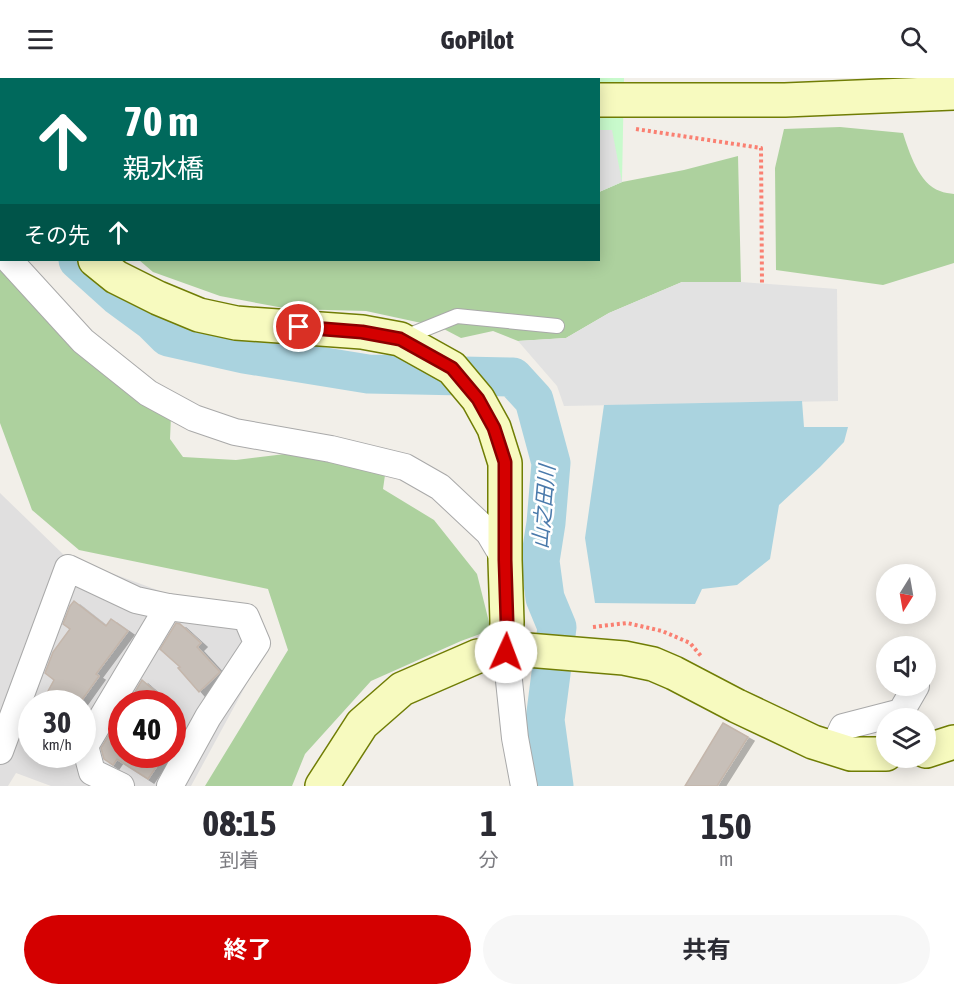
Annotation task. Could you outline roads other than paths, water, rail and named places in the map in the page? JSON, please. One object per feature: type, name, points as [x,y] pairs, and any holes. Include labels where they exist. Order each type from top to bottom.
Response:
[{"type":"street","points":[[600,100],[785,100],[954,93]]},
{"type":"street","points":[[10,261],[83,341],[148,393],[194,417],[235,432],[331,449],[405,467],[440,487],[481,525],[489,533],[505,560]]},
{"type":"street","points":[[96,261],[116,277],[199,315],[236,323],[362,332],[408,343],[452,368],[478,399],[494,428],[505,462],[507,622],[517,651],[515,738],[524,786]]},
{"type":"street","points":[[0,752],[68,568],[136,600],[168,607],[246,617],[257,643],[208,717],[170,786]]},
{"type":"street","points":[[121,786],[92,772],[85,746],[168,607]]},
{"type":"street","points":[[322,786],[362,724],[402,689],[478,656],[517,651],[566,652],[624,658],[653,664],[813,742],[851,754],[876,754]]},
{"type":"street","points":[[832,749],[843,727],[901,712],[910,696]]},
{"type":"street","points":[[936,748],[954,742]]},
{"type":"lane","points":[[408,343],[457,316],[557,326]]},
{"type":"water","points":[[802,401],[804,427],[848,427],[844,442],[779,505],[770,559],[737,585],[702,589],[695,604],[595,603],[585,538],[604,405]]},
{"type":"waterway","name":"山之田川","points":[[79,261],[168,337],[244,354],[368,374],[513,377],[534,400],[551,463],[540,561],[545,598],[557,627],[545,720],[554,786]]}]
